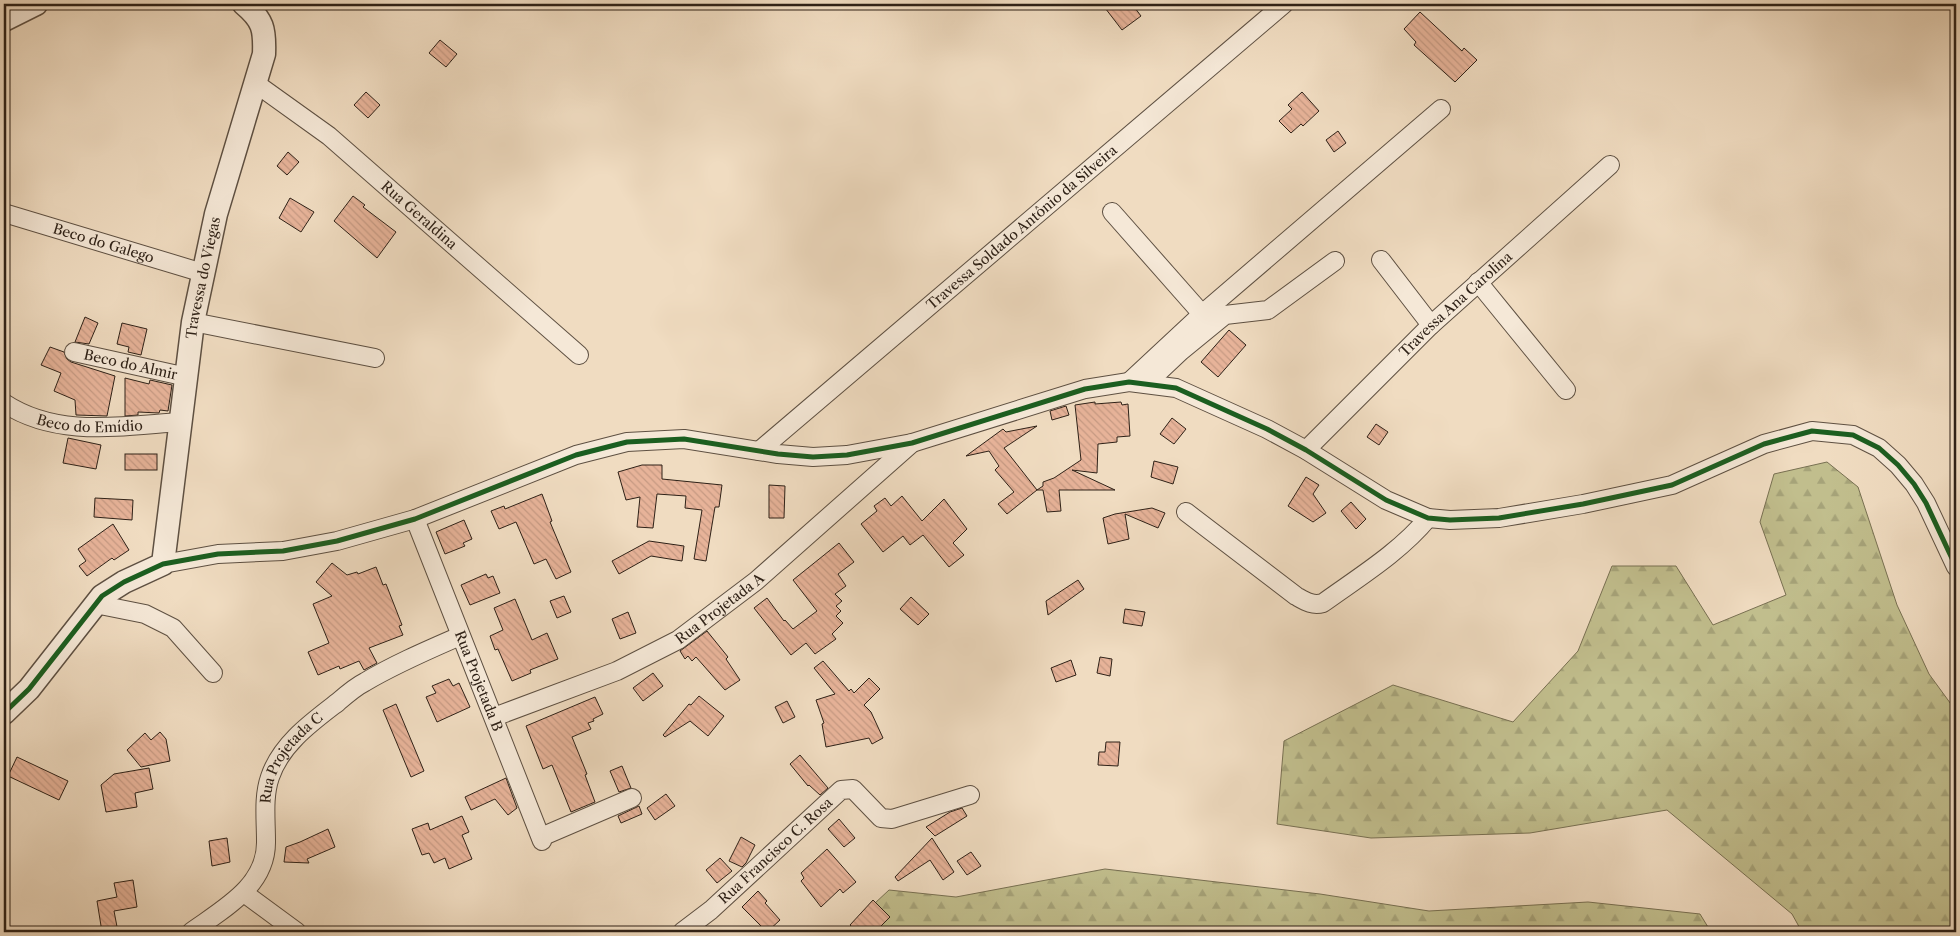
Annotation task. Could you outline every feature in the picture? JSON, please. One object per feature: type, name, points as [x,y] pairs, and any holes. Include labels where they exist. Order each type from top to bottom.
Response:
[{"type":"street","points":[[4,20],[36,4]]},
{"type":"street","name":"Travessa do Viegas","points":[[163,564],[193,322],[216,214],[264,54],[265,35],[261,21],[244,4]]},
{"type":"street","name":"Travessa Soldado Antônio da Silveira","points":[[759,451],[1284,4]]},
{"type":"street","name":"Rua Geraldina","points":[[255,83],[329,136],[579,355]]},
{"type":"street","points":[[1137,383],[1202,314],[1441,109]]},
{"type":"street","name":"Travessa Ana Carolina","points":[[1306,450],[1431,325],[1610,165]]},
{"type":"street","points":[[1112,212],[1202,314]]},
{"type":"street","name":"Beco do Galego","points":[[4,213],[203,273]]},
{"type":"street","points":[[1380,260],[1431,325]]},
{"type":"street","points":[[1137,383],[1181,351],[1225,315],[1268,310],[1336,261]]},
{"type":"street","points":[[1478,282],[1566,390]]},
{"type":"street","points":[[193,322],[375,358]]},
{"type":"street","name":"Beco do Almir","points":[[74,352],[187,377]]},
{"type":"street","points":[[4,713],[29,689],[102,596],[124,582],[163,564],[218,554],[283,551],[337,541],[415,519],[576,456],[627,442],[684,439],[759,451],[813,457],[847,455],[912,443],[1085,389],[1137,383],[1176,388],[1268,429],[1306,450],[1386,500],[1428,518],[1450,520],[1499,518],[1583,504],[1672,485],[1764,444],[1812,431],[1853,435],[1879,448],[1898,465],[1914,484],[1926,502],[1956,567]]},
{"type":"street","name":"Beco do Emídio","points":[[4,403],[12,408],[55,424],[88,428],[181,422]]},
{"type":"street","name":"Rua Projetada A","points":[[494,717],[618,671],[678,640],[756,582],[912,443]]},
{"type":"street","points":[[1186,512],[1296,596],[1310,603],[1317,604],[1323,603],[1392,552],[1419,529],[1428,518]]},
{"type":"street","name":"Rua Projetada B","points":[[415,519],[542,839],[632,798]]},
{"type":"street","points":[[95,604],[145,614],[173,628],[214,673]]},
{"type":"street","name":"Rua Projetada C","points":[[191,932],[244,893],[256,878],[263,864],[266,851],[265,799],[270,776],[283,752],[306,726],[363,683],[460,636]]},
{"type":"street","name":"Rua Francisco C. Rosa","points":[[682,932],[711,910],[841,790],[853,789],[881,818],[892,819],[970,795]]},
{"type":"street","points":[[244,893],[297,932]]},
{"type":"green space","points":[[1827,462],[1858,487],[1897,605],[1929,674],[1956,711],[1956,932],[1802,932],[1792,914],[1667,810],[1530,833],[1371,838],[1277,824],[1284,741],[1393,685],[1513,722],[1578,651],[1612,566],[1676,566],[1713,625],[1786,595],[1760,522],[1774,474]]},
{"type":"green space","points":[[1105,869],[1320,894],[1429,911],[1588,902],[1700,914],[1711,932],[844,932],[889,890],[956,897]]},
{"type":"building","points":[[1102,4],[1132,4],[1141,16],[1122,30]]},
{"type":"building","points":[[1420,12],[1462,51],[1464,48],[1477,60],[1455,82],[1414,45],[1416,42],[1404,29]]},
{"type":"building","points":[[440,40],[457,54],[446,67],[429,53]]},
{"type":"building","points":[[366,92],[380,105],[368,118],[354,105]]},
{"type":"building","points":[[1302,92],[1319,111],[1303,126],[1301,124],[1291,133],[1279,121],[1292,109],[1288,105]]},
{"type":"building","points":[[1338,131],[1346,143],[1334,152],[1326,140]]},
{"type":"building","points":[[288,152],[299,162],[287,175],[277,166]]},
{"type":"building","points":[[353,196],[365,205],[363,207],[396,232],[377,258],[334,221]]},
{"type":"building","points":[[290,198],[314,212],[301,232],[279,218]]},
{"type":"building","points":[[85,317],[98,323],[89,344],[75,342]]},
{"type":"building","points":[[122,323],[147,329],[141,355],[128,352],[129,347],[117,344]]},
{"type":"building","points":[[1229,330],[1246,345],[1218,377],[1201,362]]},
{"type":"building","points":[[50,347],[64,352],[67,359],[71,362],[115,376],[107,416],[76,415],[75,400],[54,391],[61,373],[41,365]]},
{"type":"building","points":[[125,378],[149,384],[150,380],[172,385],[168,411],[160,410],[159,413],[138,412],[138,415],[125,416]]},
{"type":"building","points":[[1095,402],[1095,404],[1121,402],[1122,405],[1128,404],[1130,436],[1117,437],[1117,442],[1098,444],[1097,473],[1072,470],[1115,490],[1059,490],[1061,511],[1047,512],[1043,490],[1037,490],[1043,486],[1043,482],[1054,478],[1081,460],[1075,405]]},
{"type":"building","points":[[1066,406],[1069,415],[1052,420],[1050,411]]},
{"type":"building","points":[[1172,418],[1186,429],[1174,444],[1160,434]]},
{"type":"building","points":[[1376,424],[1388,432],[1379,445],[1367,437]]},
{"type":"building","points":[[1037,426],[1004,448],[1037,490],[1007,514],[998,504],[1014,492],[995,470],[999,466],[989,451],[966,456],[1003,429],[1006,432]]},
{"type":"building","points":[[68,438],[101,445],[96,469],[63,463]]},
{"type":"building","points":[[125,454],[157,454],[157,470],[125,470]]},
{"type":"building","points":[[1154,461],[1178,467],[1173,484],[1151,477]]},
{"type":"building","points":[[642,465],[662,465],[662,479],[722,485],[719,507],[715,507],[706,561],[694,559],[702,510],[685,508],[686,496],[657,494],[653,528],[637,527],[640,497],[626,500],[618,472]]},
{"type":"building","points":[[1306,477],[1319,485],[1313,494],[1326,513],[1313,522],[1288,506]]},
{"type":"building","points":[[769,485],[785,486],[784,518],[769,518]]},
{"type":"building","points":[[542,494],[552,521],[550,522],[571,572],[556,579],[546,559],[534,564],[516,522],[499,529],[491,511],[504,506],[505,509]]},
{"type":"building","points":[[902,496],[922,521],[944,499],[967,529],[953,543],[964,555],[949,567],[923,535],[910,545],[903,536],[883,552],[861,524],[877,511],[874,506],[885,498],[891,506]]},
{"type":"building","points":[[95,498],[133,500],[132,520],[94,517]]},
{"type":"building","points":[[1351,502],[1366,519],[1356,529],[1341,511]]},
{"type":"building","points":[[1152,508],[1165,513],[1158,528],[1125,514],[1129,539],[1108,544],[1103,518],[1115,514]]},
{"type":"building","points":[[464,520],[472,539],[463,543],[465,546],[445,554],[436,532]]},
{"type":"building","points":[[113,524],[129,550],[114,560],[112,558],[87,576],[79,566],[86,561],[78,549]]},
{"type":"building","points":[[649,541],[684,546],[682,561],[651,556],[619,574],[612,561]]},
{"type":"building","points":[[839,543],[854,562],[838,574],[846,586],[835,594],[842,601],[836,606],[841,611],[836,616],[843,623],[832,634],[836,639],[815,654],[806,643],[791,655],[754,608],[767,598],[784,621],[793,629],[817,611],[793,580]]},
{"type":"building","points":[[332,563],[347,575],[357,572],[358,574],[376,567],[383,585],[386,584],[402,625],[399,626],[403,635],[369,648],[377,663],[364,670],[359,661],[340,669],[339,666],[318,675],[308,652],[329,643],[313,604],[332,596],[316,582]]},
{"type":"building","points":[[486,574],[488,578],[493,576],[500,593],[470,605],[461,585]]},
{"type":"building","points":[[1078,580],[1084,589],[1048,615],[1046,601]]},
{"type":"building","points":[[564,596],[571,612],[557,618],[550,601]]},
{"type":"building","points":[[911,597],[929,614],[918,625],[900,609]]},
{"type":"building","points":[[515,599],[532,640],[547,633],[558,659],[530,670],[531,673],[512,681],[498,649],[495,650],[490,636],[503,630],[494,608]]},
{"type":"building","points":[[1125,609],[1145,612],[1142,626],[1123,623]]},
{"type":"building","points":[[628,612],[636,633],[620,639],[612,619]]},
{"type":"building","points":[[707,631],[728,657],[726,659],[740,680],[725,690],[696,657],[692,661],[688,656],[685,659],[680,651]]},
{"type":"building","points":[[1100,657],[1112,659],[1110,676],[1097,673]]},
{"type":"building","points":[[1071,660],[1076,675],[1056,682],[1051,668]]},
{"type":"building","points":[[823,661],[849,691],[851,689],[854,693],[869,678],[880,689],[864,705],[871,712],[883,738],[872,744],[869,738],[826,747],[822,724],[824,723],[816,700],[835,694],[814,668]]},
{"type":"building","points":[[653,673],[663,686],[643,701],[633,688]]},
{"type":"building","points":[[449,679],[453,686],[459,683],[470,707],[437,722],[426,697],[436,693],[432,686]]},
{"type":"building","points":[[699,696],[724,716],[708,736],[690,721],[665,737],[663,735],[689,704],[691,705]]},
{"type":"building","points":[[595,697],[603,714],[588,723],[591,729],[572,737],[587,774],[585,775],[595,802],[571,812],[552,765],[543,769],[526,726]]},
{"type":"building","points":[[787,701],[795,717],[783,723],[775,707]]},
{"type":"building","points":[[396,704],[424,771],[411,777],[383,710]]},
{"type":"building","points":[[160,732],[166,739],[170,761],[141,767],[127,750],[145,733],[151,740]]},
{"type":"building","points":[[1106,742],[1120,742],[1118,766],[1098,765],[1099,752],[1105,752]]},
{"type":"building","points":[[800,755],[828,788],[820,795],[808,786],[790,764]]},
{"type":"building","points":[[17,757],[68,781],[59,800],[8,776]]},
{"type":"building","points":[[622,766],[631,788],[619,792],[610,771]]},
{"type":"building","points":[[149,768],[153,789],[135,793],[137,807],[106,812],[101,785],[114,774]]},
{"type":"building","points":[[506,778],[517,808],[508,815],[495,799],[471,810],[465,797]]},
{"type":"building","points":[[666,794],[675,806],[655,820],[647,808]]},
{"type":"building","points":[[639,806],[642,814],[621,823],[618,816]]},
{"type":"building","points":[[962,808],[967,816],[935,836],[926,827],[950,812]]},
{"type":"building","points":[[462,816],[469,832],[462,835],[472,859],[449,869],[445,858],[434,863],[429,853],[422,855],[412,829],[428,823],[430,830]]},
{"type":"building","points":[[839,819],[855,838],[844,847],[828,829]]},
{"type":"building","points":[[328,829],[335,847],[307,859],[309,863],[284,862],[286,847]]},
{"type":"building","points":[[741,837],[755,845],[742,867],[729,861]]},
{"type":"building","points":[[227,838],[230,862],[212,866],[209,841]]},
{"type":"building","points":[[932,838],[954,872],[943,880],[930,860],[898,881],[895,877]]},
{"type":"building","points":[[827,849],[856,882],[843,893],[840,889],[821,907],[801,881],[804,878],[801,873]]},
{"type":"building","points":[[971,852],[981,866],[967,875],[957,861]]},
{"type":"building","points":[[720,858],[732,871],[717,883],[706,870]]},
{"type":"building","points":[[133,880],[137,907],[114,911],[118,932],[102,932],[97,901],[117,897],[114,883]]},
{"type":"building","points":[[758,891],[767,901],[765,903],[780,920],[767,932],[742,907]]},
{"type":"building","points":[[873,900],[890,917],[875,932],[857,932],[850,925]]},
{"type":"cycle path","points":[[4,713],[29,689],[102,596],[124,582],[163,564],[218,554],[283,551],[337,541],[415,519],[576,455],[627,442],[684,439],[778,454],[813,457],[847,455],[912,443],[1085,389],[1129,382],[1176,388],[1267,429],[1306,450],[1386,500],[1428,518],[1450,520],[1499,518],[1583,504],[1672,485],[1764,444],[1812,431],[1853,435],[1879,448],[1898,465],[1914,484],[1926,503],[1956,567]]}]
